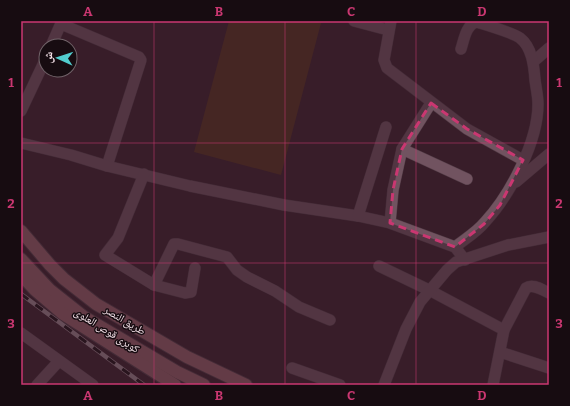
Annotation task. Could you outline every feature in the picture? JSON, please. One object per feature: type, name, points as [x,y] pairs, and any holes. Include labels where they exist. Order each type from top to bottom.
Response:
[{"type":"street","points":[[354,21],[390,26],[384,60],[387,68],[467,129],[523,160]]},
{"type":"street","points":[[455,247],[484,224],[500,205],[513,185],[534,127],[538,105],[533,62],[528,49],[520,37],[477,22],[469,26],[461,49]]},
{"type":"street","points":[[55,38],[62,23],[139,57],[142,60],[107,166]]},
{"type":"street","points":[[533,62],[549,48]]},
{"type":"street","points":[[21,111],[38,75]]},
{"type":"street","points":[[390,223],[393,190],[402,149],[431,103]]},
{"type":"street","points":[[358,216],[386,127]]},
{"type":"street","points":[[21,143],[190,186],[284,205],[358,216],[390,223],[455,247],[465,260]]},
{"type":"street","points":[[402,149],[467,179]]},
{"type":"street","points":[[513,185],[537,162],[549,154]]},
{"type":"street","points":[[144,174],[118,238],[106,255],[154,285],[185,293],[191,292],[196,268]]},
{"type":"street","name":"طريق النصر","points":[[21,231],[64,279],[96,304],[187,357],[246,385]]},
{"type":"street","points":[[384,385],[406,329],[420,302],[447,270],[456,262],[508,245],[549,237]]},
{"type":"street","name":"كوبرى قوص العلوى","points":[[21,243],[41,268],[56,283],[89,309],[181,363],[228,385]]},
{"type":"street","points":[[154,285],[172,247],[174,244],[178,244],[227,257],[237,270],[247,277],[275,291],[299,307],[330,320]]},
{"type":"street","name":"كوبرى قوص العلوى","points":[[21,259],[50,290],[84,317],[177,372],[204,385]]},
{"type":"street","points":[[379,266],[430,290],[504,330]]},
{"type":"street","points":[[21,275],[35,290],[68,317],[175,385]]},
{"type":"street","points":[[493,385],[504,330],[526,288],[532,286],[549,293]]},
{"type":"street","points":[[21,333],[93,385]]},
{"type":"street","points":[[500,352],[549,368]]},
{"type":"street","points":[[37,385],[59,361]]},
{"type":"street","points":[[292,368],[340,385]]},
{"type":"highlighted area","points":[[431,103],[467,129],[523,160],[500,205],[484,224],[455,247],[390,223],[393,190],[402,149]]},
{"type":"shaded area","points":[[229,21],[314,21],[321,23],[281,175],[194,152]]},
{"type":"railway","points":[[21,294],[144,385]]}]
